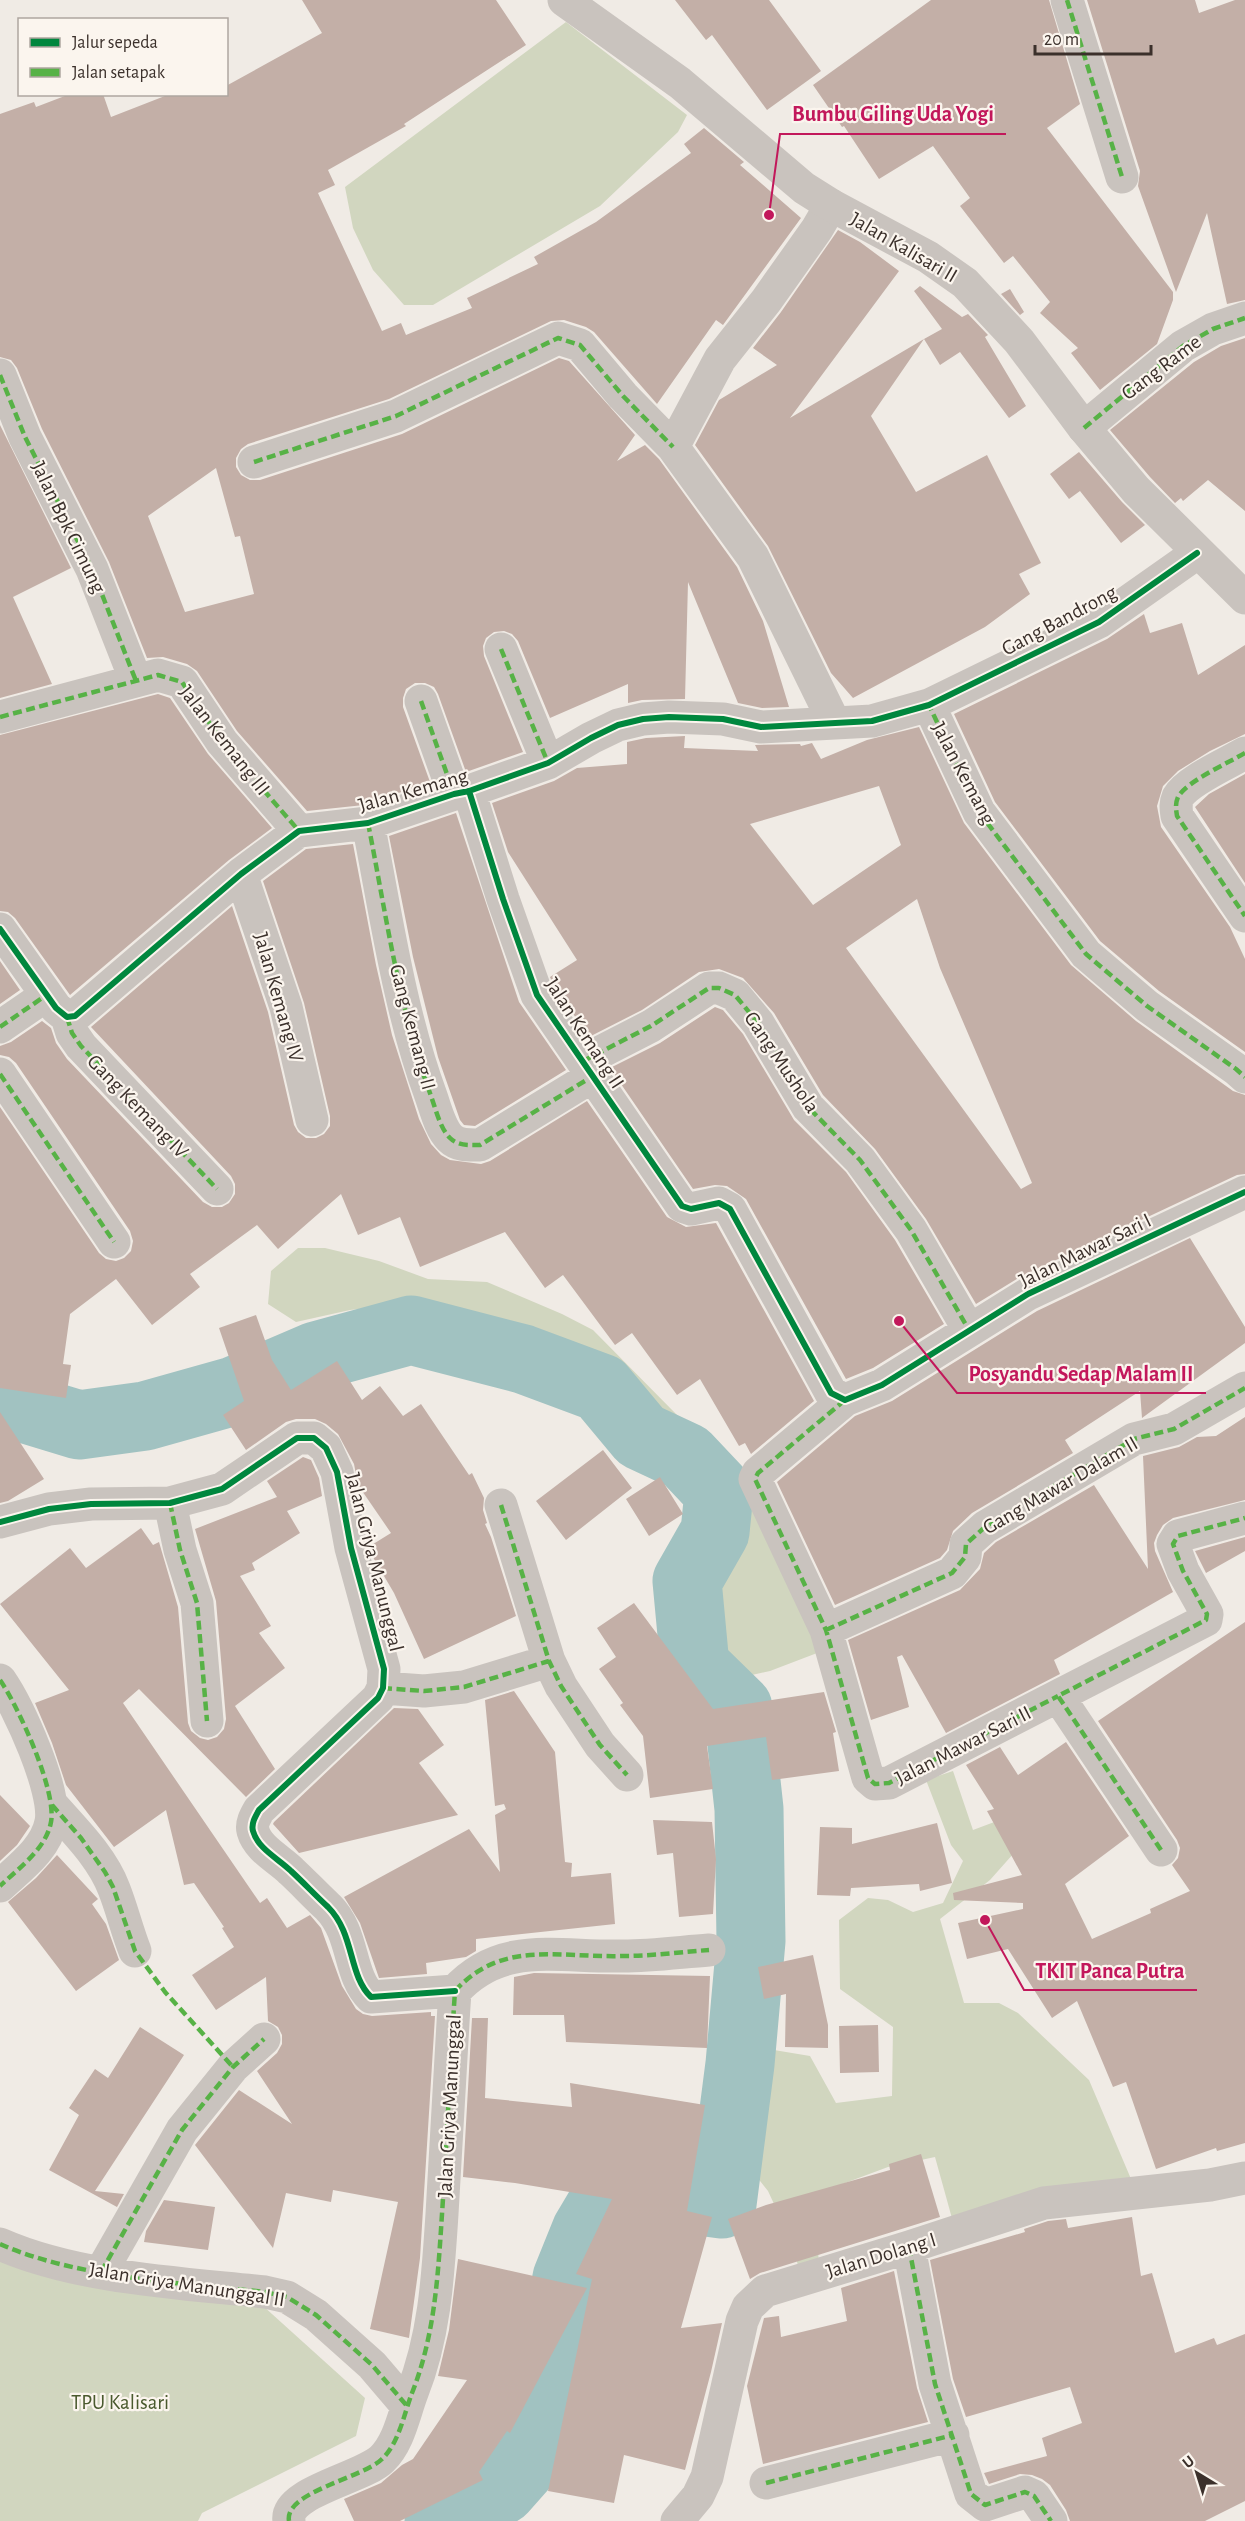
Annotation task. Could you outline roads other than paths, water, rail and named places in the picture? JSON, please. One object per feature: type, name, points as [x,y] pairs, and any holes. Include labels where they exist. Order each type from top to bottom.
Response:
[{"type":"street","name":"Jalan Kalisari II","points":[[564,0],[680,83],[778,167],[831,206],[928,257],[965,283],[1019,341],[1084,428],[1136,490],[1197,553],[1245,598]]},
{"type":"street","points":[[1067,0],[1122,177]]},
{"type":"street","points":[[673,447],[720,358],[766,301],[831,206]]},
{"type":"street","name":"Gang Rame","points":[[1084,428],[1183,346],[1213,329],[1245,318]]},
{"type":"street","points":[[254,462],[396,416],[558,338],[580,345],[623,396],[673,447],[753,557],[834,722]]},
{"type":"street","name":"Jalan Bpk Cimung","points":[[0,375],[25,437],[93,568],[136,681]]},
{"type":"street","name":"Gang Bandrong","points":[[929,705],[1009,665],[1057,645],[1111,615],[1197,553]]},
{"type":"street","points":[[501,649],[548,763]]},
{"type":"street","name":"Jalan Kemang III","points":[[0,717],[158,675],[182,682],[222,742],[299,831]]},
{"type":"street","name":"Jalan Kemang II","points":[[420,701],[461,793],[503,899],[537,995],[682,1206],[691,1209],[719,1203],[730,1209],[831,1393],[844,1400]]},
{"type":"street","name":"Jalan Kemang","points":[[56,1006],[81,1013],[168,934],[241,874],[299,831],[368,823],[461,793],[548,763],[618,725],[643,719],[669,717],[723,719],[761,727],[872,721],[929,705],[979,812],[1086,954],[1147,1006],[1245,1077]]},
{"type":"street","points":[[1245,753],[1194,784],[1179,796],[1175,806],[1177,816],[1245,916]]},
{"type":"street","name":"Gang Kemang II","points":[[368,823],[397,972],[417,1057],[442,1126],[450,1139],[463,1145],[480,1145],[588,1068]]},
{"type":"street","name":"Jalan Kemang IV","points":[[241,874],[286,1007],[312,1120]]},
{"type":"street","points":[[0,929],[56,1006],[0,1027]]},
{"type":"street","name":"Gang Mushola","points":[[588,1068],[709,988],[719,988],[735,995],[758,1023],[808,1107],[860,1160],[911,1230],[969,1330]]},
{"type":"street","name":"Gang Kemang IV","points":[[56,1006],[81,1046],[218,1189]]},
{"type":"street","points":[[0,1074],[114,1242]]},
{"type":"street","name":"Jalan Mawar Sari I","points":[[826,1630],[755,1479],[758,1473],[844,1400],[882,1385],[1028,1294],[1245,1192]]},
{"type":"street","name":"Gang Mawar Dalam II","points":[[826,1630],[952,1573],[965,1557],[966,1544],[985,1527],[1134,1439],[1174,1429],[1245,1388]]},
{"type":"street","name":"Jalan Griya Manunggal","points":[[0,1521],[49,1509],[91,1504],[170,1503],[222,1489],[297,1438],[314,1438],[326,1448],[337,1472],[351,1548],[384,1669],[383,1688],[360,1716],[259,1810],[252,1830],[266,1850],[291,1871],[340,1921],[349,1940],[361,1983],[371,1997],[455,1990],[435,2302],[425,2362],[407,2406]]},
{"type":"street","points":[[170,1503],[180,1550],[197,1603],[207,1720]]},
{"type":"street","points":[[501,1505],[549,1661],[579,1716],[600,1745],[627,1775]]},
{"type":"street","name":"Jalan Mawar Sari II","points":[[826,1630],[868,1778],[875,1784],[890,1783],[1206,1620],[1207,1614],[1183,1571],[1173,1544],[1179,1536],[1245,1518]]},
{"type":"street","points":[[383,1688],[424,1691],[464,1687],[549,1661]]},
{"type":"street","points":[[0,1680],[15,1701],[39,1762],[52,1805],[51,1822],[45,1837],[33,1855],[0,1886]]},
{"type":"street","points":[[1058,1696],[1161,1850]]},
{"type":"street","points":[[52,1805],[81,1838],[105,1872],[113,1887],[135,1951]]},
{"type":"street","points":[[455,1990],[468,1977],[492,1962],[519,1955],[624,1956],[710,1950]]},
{"type":"street","points":[[102,2272],[182,2130],[233,2067],[264,2038]]},
{"type":"street","name":"Jalan Dolang I","points":[[677,2521],[698,2496],[706,2477],[742,2321],[748,2307],[765,2291],[1044,2203],[1210,2185],[1245,2178]]},
{"type":"street","name":"Jalan Griya Manunggal II","points":[[0,2244],[28,2256],[102,2272],[265,2292],[287,2297],[316,2315],[372,2365],[407,2406]]},
{"type":"street","points":[[909,2247],[935,2384],[971,2494],[978,2502],[986,2505],[1025,2492],[1034,2496],[1051,2521]]},
{"type":"street","points":[[289,2521],[288,2514],[292,2506],[303,2497],[365,2471],[384,2457],[396,2438],[407,2406]]},
{"type":"street","points":[[766,2484],[953,2435]]},
{"type":"waterway","points":[[0,1401],[79,1425],[145,1416],[234,1391],[316,1356],[411,1330],[523,1359],[601,1388],[641,1436],[686,1457],[719,1492],[715,1532],[687,1581],[695,1666],[738,1708],[749,1809],[751,1941],[740,2064],[722,2204],[611,2189],[586,2231],[567,2278],[533,2455],[502,2490],[439,2521]]},
{"type":"place","name":"Bumbu Giling Uda Yogi","points":[[769,215]]},
{"type":"place","name":"Posyandu Sedap Malam II","points":[[899,1321]]},
{"type":"place","name":"TKIT Panca Putra","points":[[985,1920]]},
{"type":"park label","name":"TPU Kalisari","points":[[120,2402]]}]
